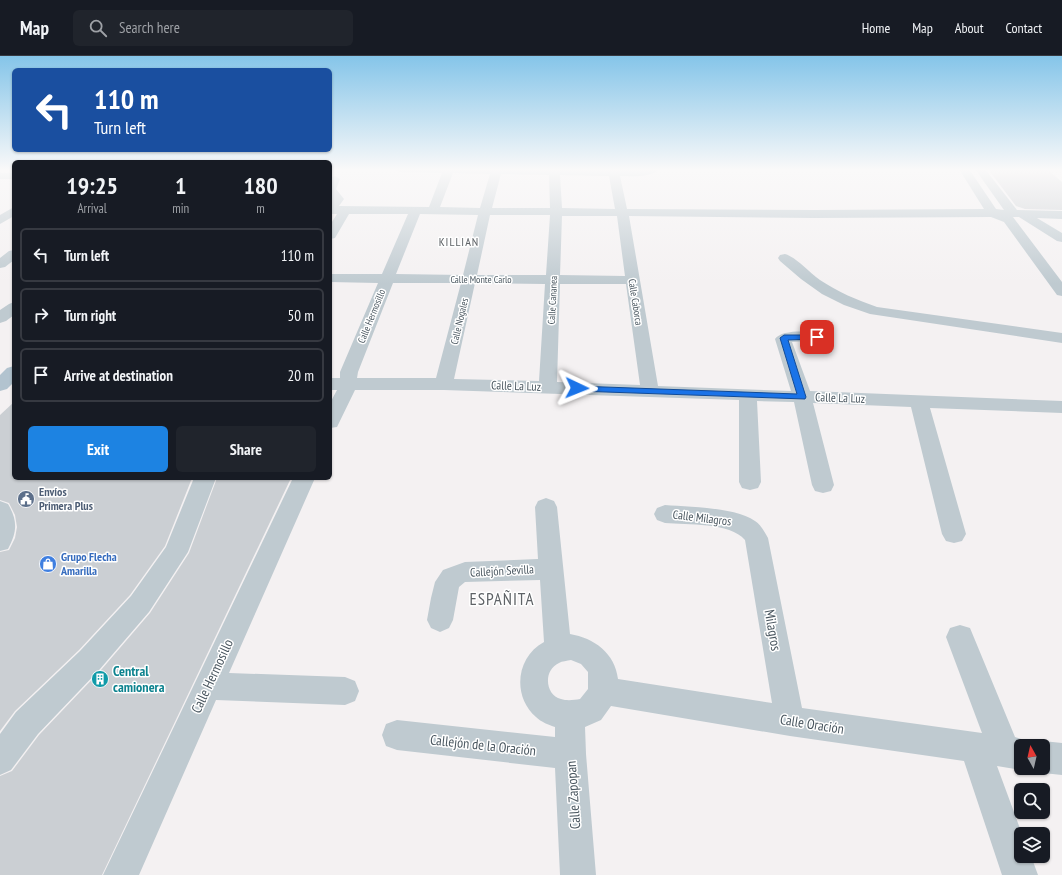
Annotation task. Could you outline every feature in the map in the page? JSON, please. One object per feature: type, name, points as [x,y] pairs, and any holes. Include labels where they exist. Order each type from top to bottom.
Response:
[{"type":"main road","points":[[0,398],[8,380]]},
{"type":"street","points":[[433,211],[434,207]]},
{"type":"street","name":"Calle Nogales","points":[[444,384],[486,207]]},
{"type":"street","name":"Calle Cananea","points":[[548,387],[554,279],[556,207]]},
{"type":"street","name":"Calle Caborca","points":[[621,207],[650,391]]},
{"type":"street","points":[[988,207],[992,213]]},
{"type":"street","points":[[1007,207],[1062,292]]},
{"type":"street","points":[[0,210],[12,211]]},
{"type":"street","points":[[332,210],[822,214],[992,213],[1014,218],[1062,238]]},
{"type":"street","points":[[332,232],[345,210]]},
{"type":"street","name":"Calle Hermosillo","points":[[332,414],[339,384],[349,372],[386,278],[415,211]]},
{"type":"street","points":[[0,220],[12,212]]},
{"type":"street","points":[[946,222],[1062,215]]},
{"type":"street","points":[[2,272],[12,257]]},
{"type":"street","points":[[786,258],[814,283],[831,294],[850,303],[876,311],[1062,338]]},
{"type":"street","name":"Calle Monte Carlo","points":[[332,278],[632,280]]},
{"type":"street","points":[[0,318],[12,309]]},
{"type":"street","points":[[817,337],[784,338],[802,397],[823,485]]},
{"type":"street","points":[[1034,344],[1062,353]]},
{"type":"street","name":"Calle La Luz","points":[[339,384],[444,384],[548,387],[1062,407]]},
{"type":"street","points":[[748,395],[750,482]]},
{"type":"street","points":[[919,401],[954,534]]},
{"type":"street","points":[[0,759],[27,723],[90,660],[140,604],[176,552],[204,480]]},
{"type":"street","name":"Calle Hermosillo","points":[[121,875],[303,480]]},
{"type":"street","points":[[546,507],[558,648]]},
{"type":"street","points":[[0,510],[4,515],[5,529],[0,542]]},
{"type":"street","name":"Calle Milagros","points":[[664,514],[729,520],[743,525],[751,531],[756,538]]},
{"type":"street","name":"Milagros","points":[[756,538],[790,721]]},
{"type":"street","name":"Callejón Sevilla","points":[[440,620],[447,585],[450,579],[456,575],[465,572],[551,569]]},
{"type":"street","points":[[960,637],[1000,752],[1020,875]]},
{"type":"street","points":[[570,647],[583,650],[593,657],[601,667],[604,679],[603,691],[599,701],[591,709],[581,714],[570,716],[558,714],[547,708],[534,690],[533,679],[535,668],[540,659],[548,652],[558,648],[570,647]]},
{"type":"street","points":[[208,686],[345,691]]},
{"type":"street","name":"Calle Oración","points":[[603,691],[790,721],[1000,752]]},
{"type":"street","name":"Calle Zapopan","points":[[570,716],[570,754],[578,875]]},
{"type":"street","name":"Callejón de la Oración","points":[[397,735],[570,754]]},
{"type":"street","points":[[1050,758],[1062,759]]},
{"type":"building","points":[[1020,207],[1062,207],[1062,210],[1025,209]]},
{"type":"building","points":[[12,404],[12,480],[191,480],[165,546],[130,595],[79,650],[15,711],[0,731],[0,552],[9,550],[15,538],[17,527],[15,515],[9,503],[0,500],[0,415]]},
{"type":"building","points":[[216,480],[290,480],[102,875],[0,875],[0,776],[12,771],[39,735],[101,670],[150,613],[189,553]]},
{"type":"place","name":"Envíos Primera Plus","points":[[26,499]]},
{"type":"place","name":"Grupo Flecha Amarilla","points":[[48,564]]},
{"type":"place","name":"Central camionera","points":[[100,679]]},
{"type":"district","name":"KILLIAN","points":[[459,242]]},
{"type":"district","name":"ESPAÑITA","points":[[502,599]]},
{"type":"route","points":[[577,388],[802,397],[783,339],[786,337],[817,337]]}]
